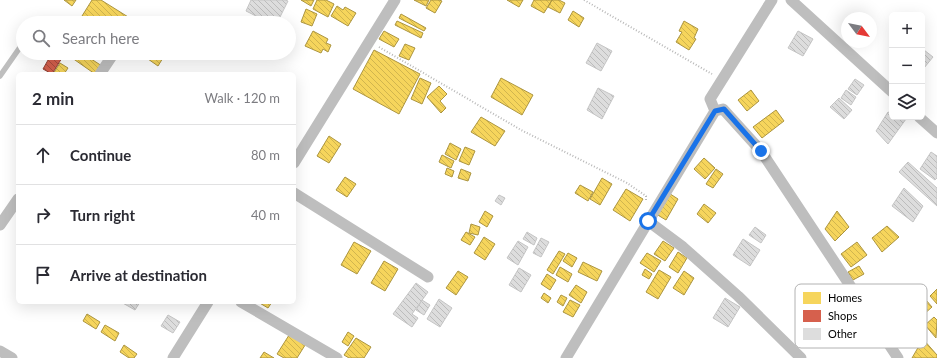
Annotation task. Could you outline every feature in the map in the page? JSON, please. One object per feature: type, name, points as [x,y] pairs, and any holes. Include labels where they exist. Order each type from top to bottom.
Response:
[{"type":"street","points":[[296,156],[395,0]]},
{"type":"street","points":[[715,111],[710,99],[772,0]]},
{"type":"street","points":[[791,0],[889,89]]},
{"type":"street","points":[[101,72],[109,60]]},
{"type":"street","points":[[566,358],[715,111],[724,109],[761,151],[849,284]]},
{"type":"street","points":[[922,120],[937,133]]},
{"type":"street","points":[[296,194],[428,278]]},
{"type":"street","points":[[0,225],[16,202]]},
{"type":"street","points":[[648,221],[684,247],[738,296],[801,358]]},
{"type":"street","points":[[173,358],[207,304]]},
{"type":"street","points":[[244,304],[336,358]]},
{"type":"street","points":[[891,348],[898,358]]},
{"type":"street","points":[[0,351],[12,358]]},
{"type":"lane","points":[[0,76],[16,53]]},
{"type":"path","points":[[584,0],[722,80]]},
{"type":"path","points":[[370,41],[521,130],[627,183],[646,196],[646,203]]},
{"type":"building: Homes","points":[[64,0],[76,0],[72,6]]},
{"type":"building: Homes","points":[[92,0],[101,0],[127,16],[82,16]]},
{"type":"building: Homes","points":[[301,0],[314,0],[311,6]]},
{"type":"building: Homes","points":[[317,0],[326,0],[334,4],[328,17],[313,9]]},
{"type":"building: Homes","points":[[414,0],[429,0],[426,6]]},
{"type":"building: Homes","points":[[431,0],[442,1],[435,13],[426,8]]},
{"type":"building: Homes","points":[[507,0],[523,0],[519,7]]},
{"type":"building: Homes","points":[[534,0],[552,0],[544,13],[531,6]]},
{"type":"building: Homes","points":[[552,0],[559,0],[565,3],[560,13],[548,7]]},
{"type":"building: Homes","points":[[337,6],[343,10],[345,7],[356,13],[348,26],[331,16]]},
{"type":"building: Homes","points":[[306,9],[317,14],[312,26],[301,22]]},
{"type":"building: Homes","points":[[573,11],[584,18],[579,27],[568,20]]},
{"type":"building: Homes","points":[[401,14],[426,28],[424,31],[399,18]]},
{"type":"building: Homes","points":[[397,21],[423,33],[421,38],[395,25]]},
{"type":"building: Homes","points":[[684,21],[698,29],[694,38],[696,39],[689,50],[676,42],[682,32],[679,31]]},
{"type":"building: Homes","points":[[313,31],[328,39],[326,43],[331,45],[328,52],[323,49],[321,53],[305,46]]},
{"type":"building: Homes","points":[[384,31],[399,39],[394,47],[379,39]]},
{"type":"building: Homes","points":[[405,44],[415,48],[409,60],[399,56]]},
{"type":"building: Homes","points":[[374,50],[420,74],[399,114],[353,89]]},
{"type":"building: Homes","points":[[75,60],[93,60],[102,66],[97,72],[92,72]]},
{"type":"building: Homes","points":[[149,60],[162,60],[158,66]]},
{"type":"building: Homes","points":[[60,63],[68,68],[65,72],[54,72]]},
{"type":"building: Homes","points":[[420,78],[431,83],[422,104],[411,99]]},
{"type":"building: Homes","points":[[501,78],[533,95],[522,115],[491,97]]},
{"type":"building: Homes","points":[[439,86],[447,94],[440,101],[446,108],[441,113],[427,97]]},
{"type":"building: Homes","points":[[751,90],[759,101],[747,111],[738,100]]},
{"type":"building: Homes","points":[[776,110],[784,121],[762,138],[753,127]]},
{"type":"building: Homes","points":[[481,117],[505,131],[495,146],[471,132]]},
{"type":"building: Homes","points":[[329,136],[341,144],[329,163],[317,156]]},
{"type":"building: Homes","points":[[450,143],[461,149],[456,160],[445,154]]},
{"type":"building: Homes","points":[[465,147],[475,151],[469,165],[459,161]]},
{"type":"building: Homes","points":[[442,155],[454,161],[451,168],[439,162]]},
{"type":"building: Homes","points":[[704,158],[715,168],[705,179],[694,169]]},
{"type":"building: Homes","points":[[447,168],[454,171],[452,177],[445,174]]},
{"type":"building: Homes","points":[[461,169],[471,173],[468,181],[458,178]]},
{"type":"building: Homes","points":[[716,169],[723,174],[713,188],[706,184]]},
{"type":"building: Homes","points":[[345,177],[356,184],[347,197],[336,190]]},
{"type":"building: Homes","points":[[602,178],[612,184],[600,205],[590,199]]},
{"type":"building: Homes","points":[[580,185],[593,192],[588,201],[575,193]]},
{"type":"building: Homes","points":[[626,189],[643,199],[630,221],[613,210]]},
{"type":"building: Homes","points":[[664,190],[678,199],[666,220],[651,211]]},
{"type":"building: Homes","points":[[704,204],[716,213],[708,223],[697,214]]},
{"type":"building: Homes","points":[[485,211],[493,216],[487,227],[479,222]]},
{"type":"building: Homes","points":[[837,211],[849,227],[835,241],[825,229]]},
{"type":"building: Homes","points":[[471,224],[480,227],[478,235],[469,233]]},
{"type":"building: Homes","points":[[887,226],[899,237],[882,252],[872,238]]},
{"type":"building: Homes","points":[[466,232],[475,237],[470,245],[461,240]]},
{"type":"building: Homes","points":[[484,237],[495,244],[485,260],[474,253]]},
{"type":"building: Homes","points":[[663,241],[674,248],[665,261],[654,254]]},
{"type":"building: Homes","points":[[354,242],[371,251],[357,274],[341,265]]},
{"type":"building: Homes","points":[[857,242],[867,255],[851,267],[841,254]]},
{"type":"building: Homes","points":[[559,251],[565,254],[553,274],[547,270]]},
{"type":"building: Homes","points":[[678,252],[687,258],[678,273],[669,267]]},
{"type":"building: Homes","points":[[568,253],[577,258],[572,267],[563,261]]},
{"type":"building: Homes","points":[[647,253],[661,261],[654,272],[640,263]]},
{"type":"building: Homes","points":[[384,261],[398,269],[385,291],[371,283]]},
{"type":"building: Homes","points":[[583,262],[602,271],[597,281],[578,272]]},
{"type":"building: Homes","points":[[859,266],[864,274],[853,280],[848,272]]},
{"type":"building: Homes","points":[[560,267],[572,274],[568,282],[556,275]]},
{"type":"building: Homes","points":[[645,269],[652,274],[649,279],[642,275]]},
{"type":"building: Homes","points":[[659,270],[671,277],[658,299],[646,292]]},
{"type":"building: Homes","points":[[458,271],[468,277],[456,295],[446,288]]},
{"type":"building: Homes","points":[[684,271],[694,278],[684,295],[673,288]]},
{"type":"building: Homes","points":[[547,274],[556,280],[550,290],[541,284]]},
{"type":"building: Homes","points":[[576,285],[587,292],[581,303],[569,295]]},
{"type":"building: Homes","points":[[937,289],[937,304],[930,296]]},
{"type":"building: Homes","points":[[544,293],[551,298],[548,303],[541,298]]},
{"type":"building: Homes","points":[[561,295],[567,298],[563,306],[557,302]]},
{"type":"building: Homes","points":[[570,300],[580,305],[573,317],[563,312]]},
{"type":"building: Homes","points":[[927,301],[932,307],[927,311]]},
{"type":"building: Homes","points":[[261,304],[271,304],[268,308]]},
{"type":"building: Homes","points":[[87,314],[100,322],[96,329],[83,321]]},
{"type":"building: Homes","points":[[934,317],[937,320],[936,338],[927,327],[927,323]]},
{"type":"building: Homes","points":[[105,325],[119,333],[115,341],[101,332]]},
{"type":"building: Homes","points":[[291,332],[307,342],[297,358],[284,358],[277,354]]},
{"type":"building: Homes","points":[[348,332],[354,336],[348,346],[342,342]]},
{"type":"building: Homes","points":[[356,338],[371,347],[364,358],[349,358],[344,355]]},
{"type":"building: Homes","points":[[927,344],[937,355],[937,358],[912,358],[918,348],[927,348]]},
{"type":"building: Homes","points":[[124,345],[137,354],[134,358],[129,358],[120,352]]},
{"type":"building: Homes","points":[[264,352],[274,358],[260,358]]},
{"type":"building: Shops","points":[[48,60],[61,60],[53,72],[48,72],[43,69]]},
{"type":"building: Other","points":[[251,0],[288,1],[280,16],[256,16],[246,11]]},
{"type":"building: Other","points":[[798,31],[813,39],[803,56],[788,48]]},
{"type":"building: Other","points":[[597,43],[612,51],[601,71],[586,63]]},
{"type":"building: Other","points":[[925,51],[933,57],[925,67]]},
{"type":"building: Other","points":[[855,79],[864,85],[857,95],[848,89]]},
{"type":"building: Other","points":[[598,88],[614,96],[602,119],[587,110]]},
{"type":"building: Other","points":[[846,90],[856,97],[851,105],[841,98]]},
{"type":"building: Other","points":[[839,98],[852,110],[844,119],[830,107]]},
{"type":"building: Other","points":[[888,112],[889,120],[905,120],[888,144],[876,131]]},
{"type":"building: Other","points":[[931,152],[937,156],[937,178],[935,180],[920,169]]},
{"type":"building: Other","points":[[908,162],[937,188],[937,206],[899,172]]},
{"type":"building: Other","points":[[904,188],[923,206],[913,222],[892,206]]},
{"type":"building: Other","points":[[499,195],[505,198],[501,205],[495,201]]},
{"type":"building: Other","points":[[755,227],[766,235],[761,243],[749,235]]},
{"type":"building: Other","points":[[527,232],[537,238],[534,245],[523,239]]},
{"type":"building: Other","points":[[541,238],[549,242],[541,257],[533,253]]},
{"type":"building: Other","points":[[743,239],[760,250],[750,266],[733,255]]},
{"type":"building: Other","points":[[518,241],[528,247],[518,265],[507,258]]},
{"type":"building: Other","points":[[519,268],[531,275],[521,292],[509,285]]},
{"type":"building: Other","points":[[416,283],[428,292],[412,314],[418,318],[412,327],[393,314]]},
{"type":"building: Other","points":[[725,298],[740,307],[728,327],[713,318]]},
{"type":"building: Other","points":[[439,299],[452,308],[440,327],[427,319]]},
{"type":"building: Other","points":[[422,300],[430,305],[424,315],[416,310]]},
{"type":"building: Other","points":[[124,304],[139,304],[135,310]]},
{"type":"building: Other","points":[[168,315],[180,322],[173,333],[161,326]]},
{"type":"route","points":[[648,221],[715,111],[724,109],[761,151]]}]
